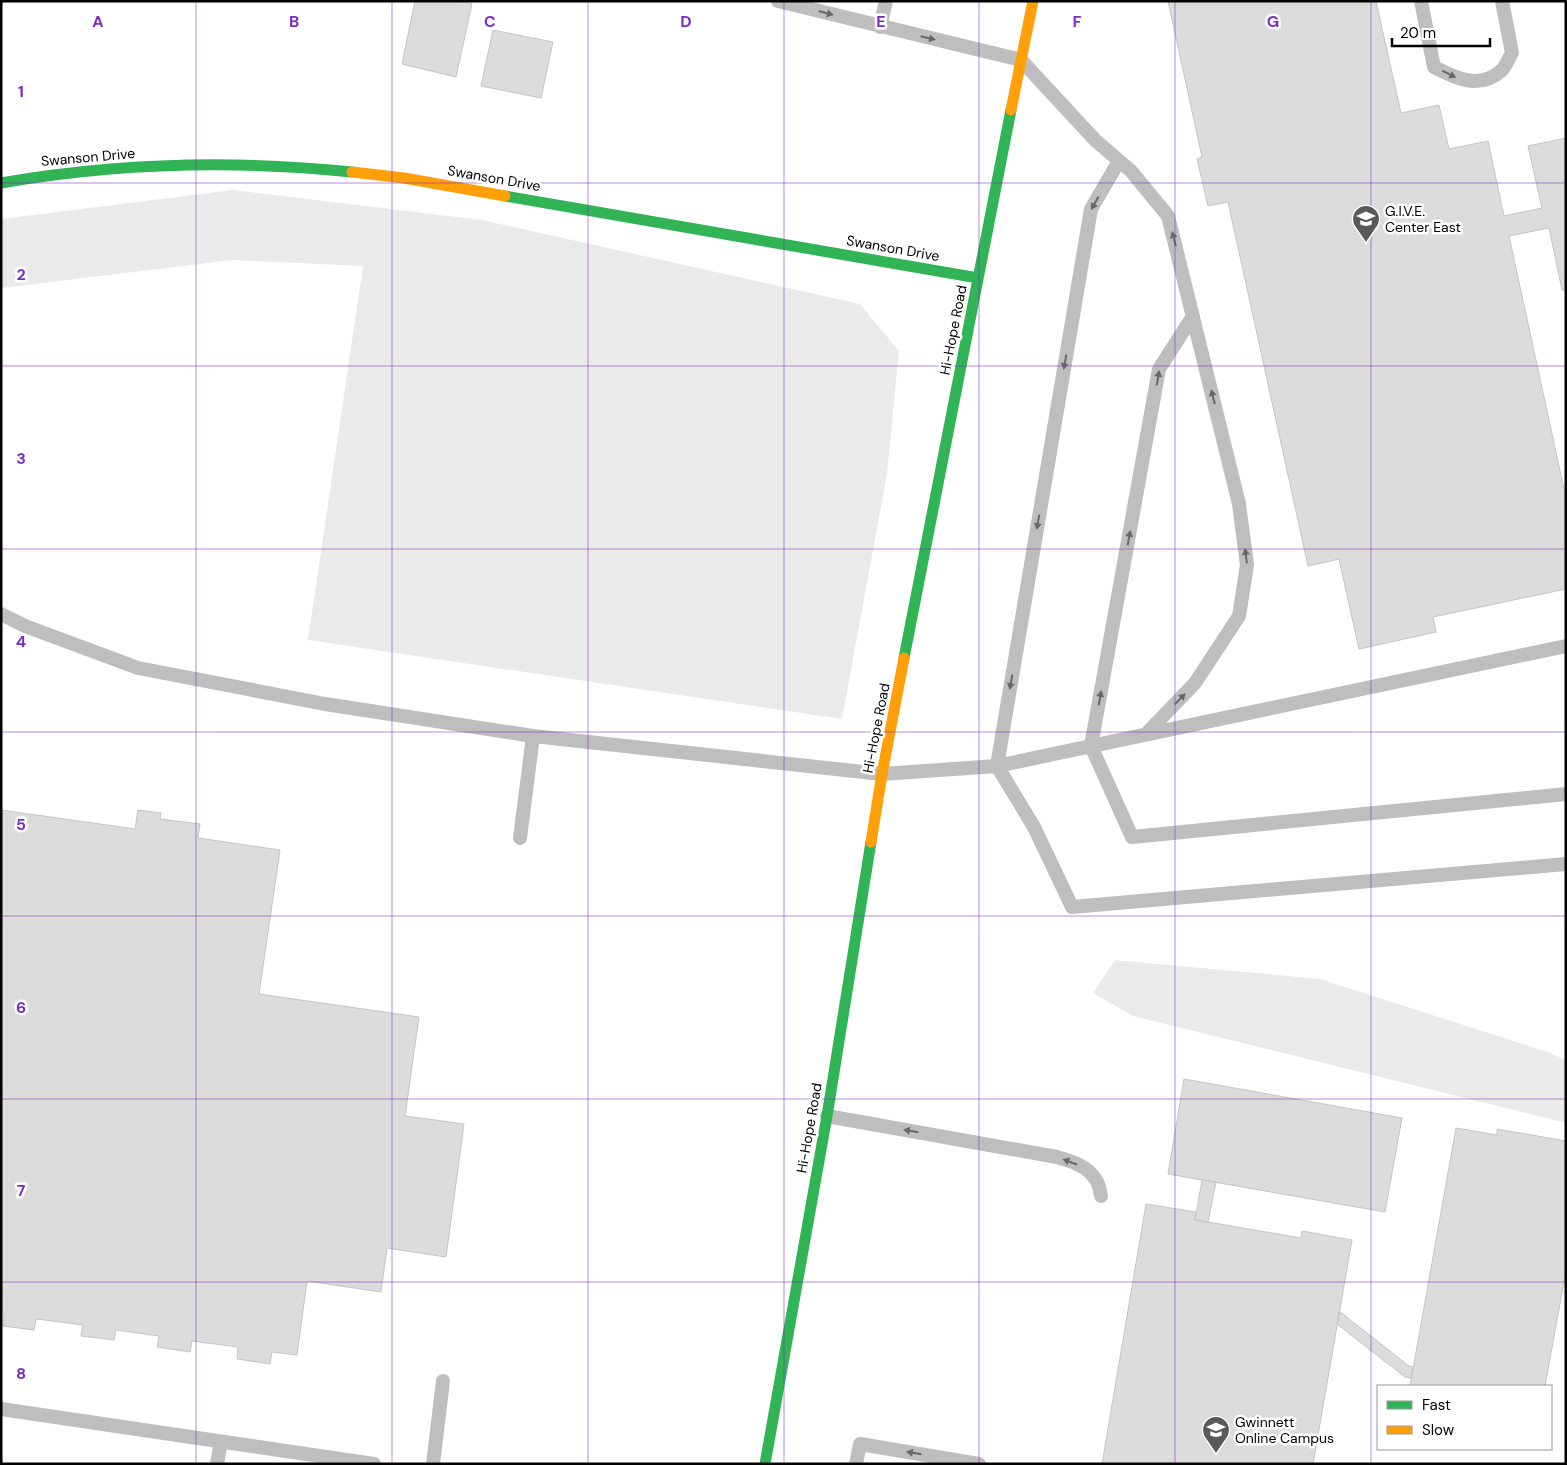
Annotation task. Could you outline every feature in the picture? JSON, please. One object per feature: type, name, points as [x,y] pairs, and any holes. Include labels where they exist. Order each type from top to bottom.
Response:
[{"type":"street","name":"Hi-Hope Road","points":[[765,1464],[827,1116],[882,774],[1033,1]]},
{"type":"street","name":"Swanson Drive","points":[[1,182],[47,175],[122,168],[196,165],[301,167],[404,178],[978,278]]},
{"type":"lane","points":[[778,1],[1021,60],[1095,140],[1130,171],[1168,216],[1239,504],[1247,565],[1239,616],[1195,683],[1146,734]]},
{"type":"lane","points":[[880,27],[886,1]]},
{"type":"lane","points":[[1421,1],[1434,66],[1456,78],[1483,82],[1503,69],[1512,53],[1502,1]]},
{"type":"lane","points":[[1119,161],[1091,209],[997,766],[1034,827],[1072,907],[1566,864]]},
{"type":"lane","points":[[1193,316],[1159,369],[1091,746],[1132,837],[1566,794]]},
{"type":"lane","points":[[1,614],[25,626],[138,668],[325,704],[533,736],[882,774],[997,766],[1566,646]]},
{"type":"lane","points":[[520,838],[533,736]]},
{"type":"lane","points":[[827,1116],[1057,1157],[1074,1162],[1086,1169],[1096,1180],[1101,1196]]},
{"type":"lane","points":[[433,1464],[443,1381]]},
{"type":"lane","points":[[1,1409],[374,1464]]},
{"type":"lane","points":[[218,1464],[220,1442]]},
{"type":"lane","points":[[856,1464],[860,1444],[979,1464]]},
{"type":"shaded area","points":[[233,190],[482,220],[860,304],[899,351],[887,474],[842,719],[308,640],[363,266],[233,260],[1,288],[1,219]]},
{"type":"shaded area","points":[[1115,960],[1320,979],[1548,1052],[1566,1060],[1566,1123],[1133,1016],[1093,993]]},
{"type":"building","points":[[415,1],[459,1],[472,4],[456,77],[402,64]]},
{"type":"building","points":[[1168,1],[1376,1],[1401,113],[1439,105],[1449,149],[1488,141],[1504,216],[1542,208],[1528,146],[1566,138],[1566,290],[1562,290],[1549,228],[1509,236],[1564,489],[1566,489],[1566,589],[1433,617],[1436,632],[1359,649],[1339,559],[1308,566],[1228,202],[1208,206],[1197,159],[1202,157]]},
{"type":"building","points":[[493,30],[553,42],[541,98],[481,86]]},
{"type":"building","points":[[1,810],[135,829],[138,810],[161,813],[160,819],[200,824],[198,838],[280,850],[259,994],[419,1017],[405,1116],[464,1124],[446,1257],[387,1248],[381,1292],[307,1281],[297,1355],[272,1352],[270,1364],[237,1359],[238,1347],[192,1341],[190,1352],[157,1347],[159,1336],[116,1330],[114,1340],[81,1336],[83,1325],[36,1319],[34,1330],[3,1326],[4,1314],[1,1314]]},
{"type":"building","points":[[1184,1079],[1402,1118],[1385,1212],[1168,1174]]},
{"type":"building","points":[[1456,1128],[1497,1135],[1497,1129],[1566,1141],[1566,1271],[1545,1385],[1410,1385]]},
{"type":"building","points":[[1202,1180],[1216,1182],[1208,1222],[1195,1220]]},
{"type":"building","points":[[1146,1204],[1196,1212],[1195,1220],[1301,1238],[1302,1231],[1352,1240],[1313,1464],[1102,1464]]},
{"type":"building","points":[[1339,1311],[1409,1366],[1413,1367],[1411,1378],[1405,1377],[1337,1324]]},
{"type":"traffic: fast","points":[[904,658],[1011,110]]},
{"type":"traffic: fast","points":[[1,183],[88,171],[176,166],[265,166],[352,172]]},
{"type":"traffic: fast","points":[[505,196],[978,278]]},
{"type":"traffic: fast","points":[[765,1464],[827,1116],[871,842]]},
{"type":"traffic: slow","points":[[1011,110],[1033,1]]},
{"type":"traffic: slow","points":[[352,172],[404,178],[505,196]]},
{"type":"traffic: slow","points":[[871,842],[904,658]]},
{"type":"place","name":"G.I.V.E. Center East","points":[[1366,243]]},
{"type":"place","name":"Gwinnett Online Campus","points":[[1216,1454]]}]
